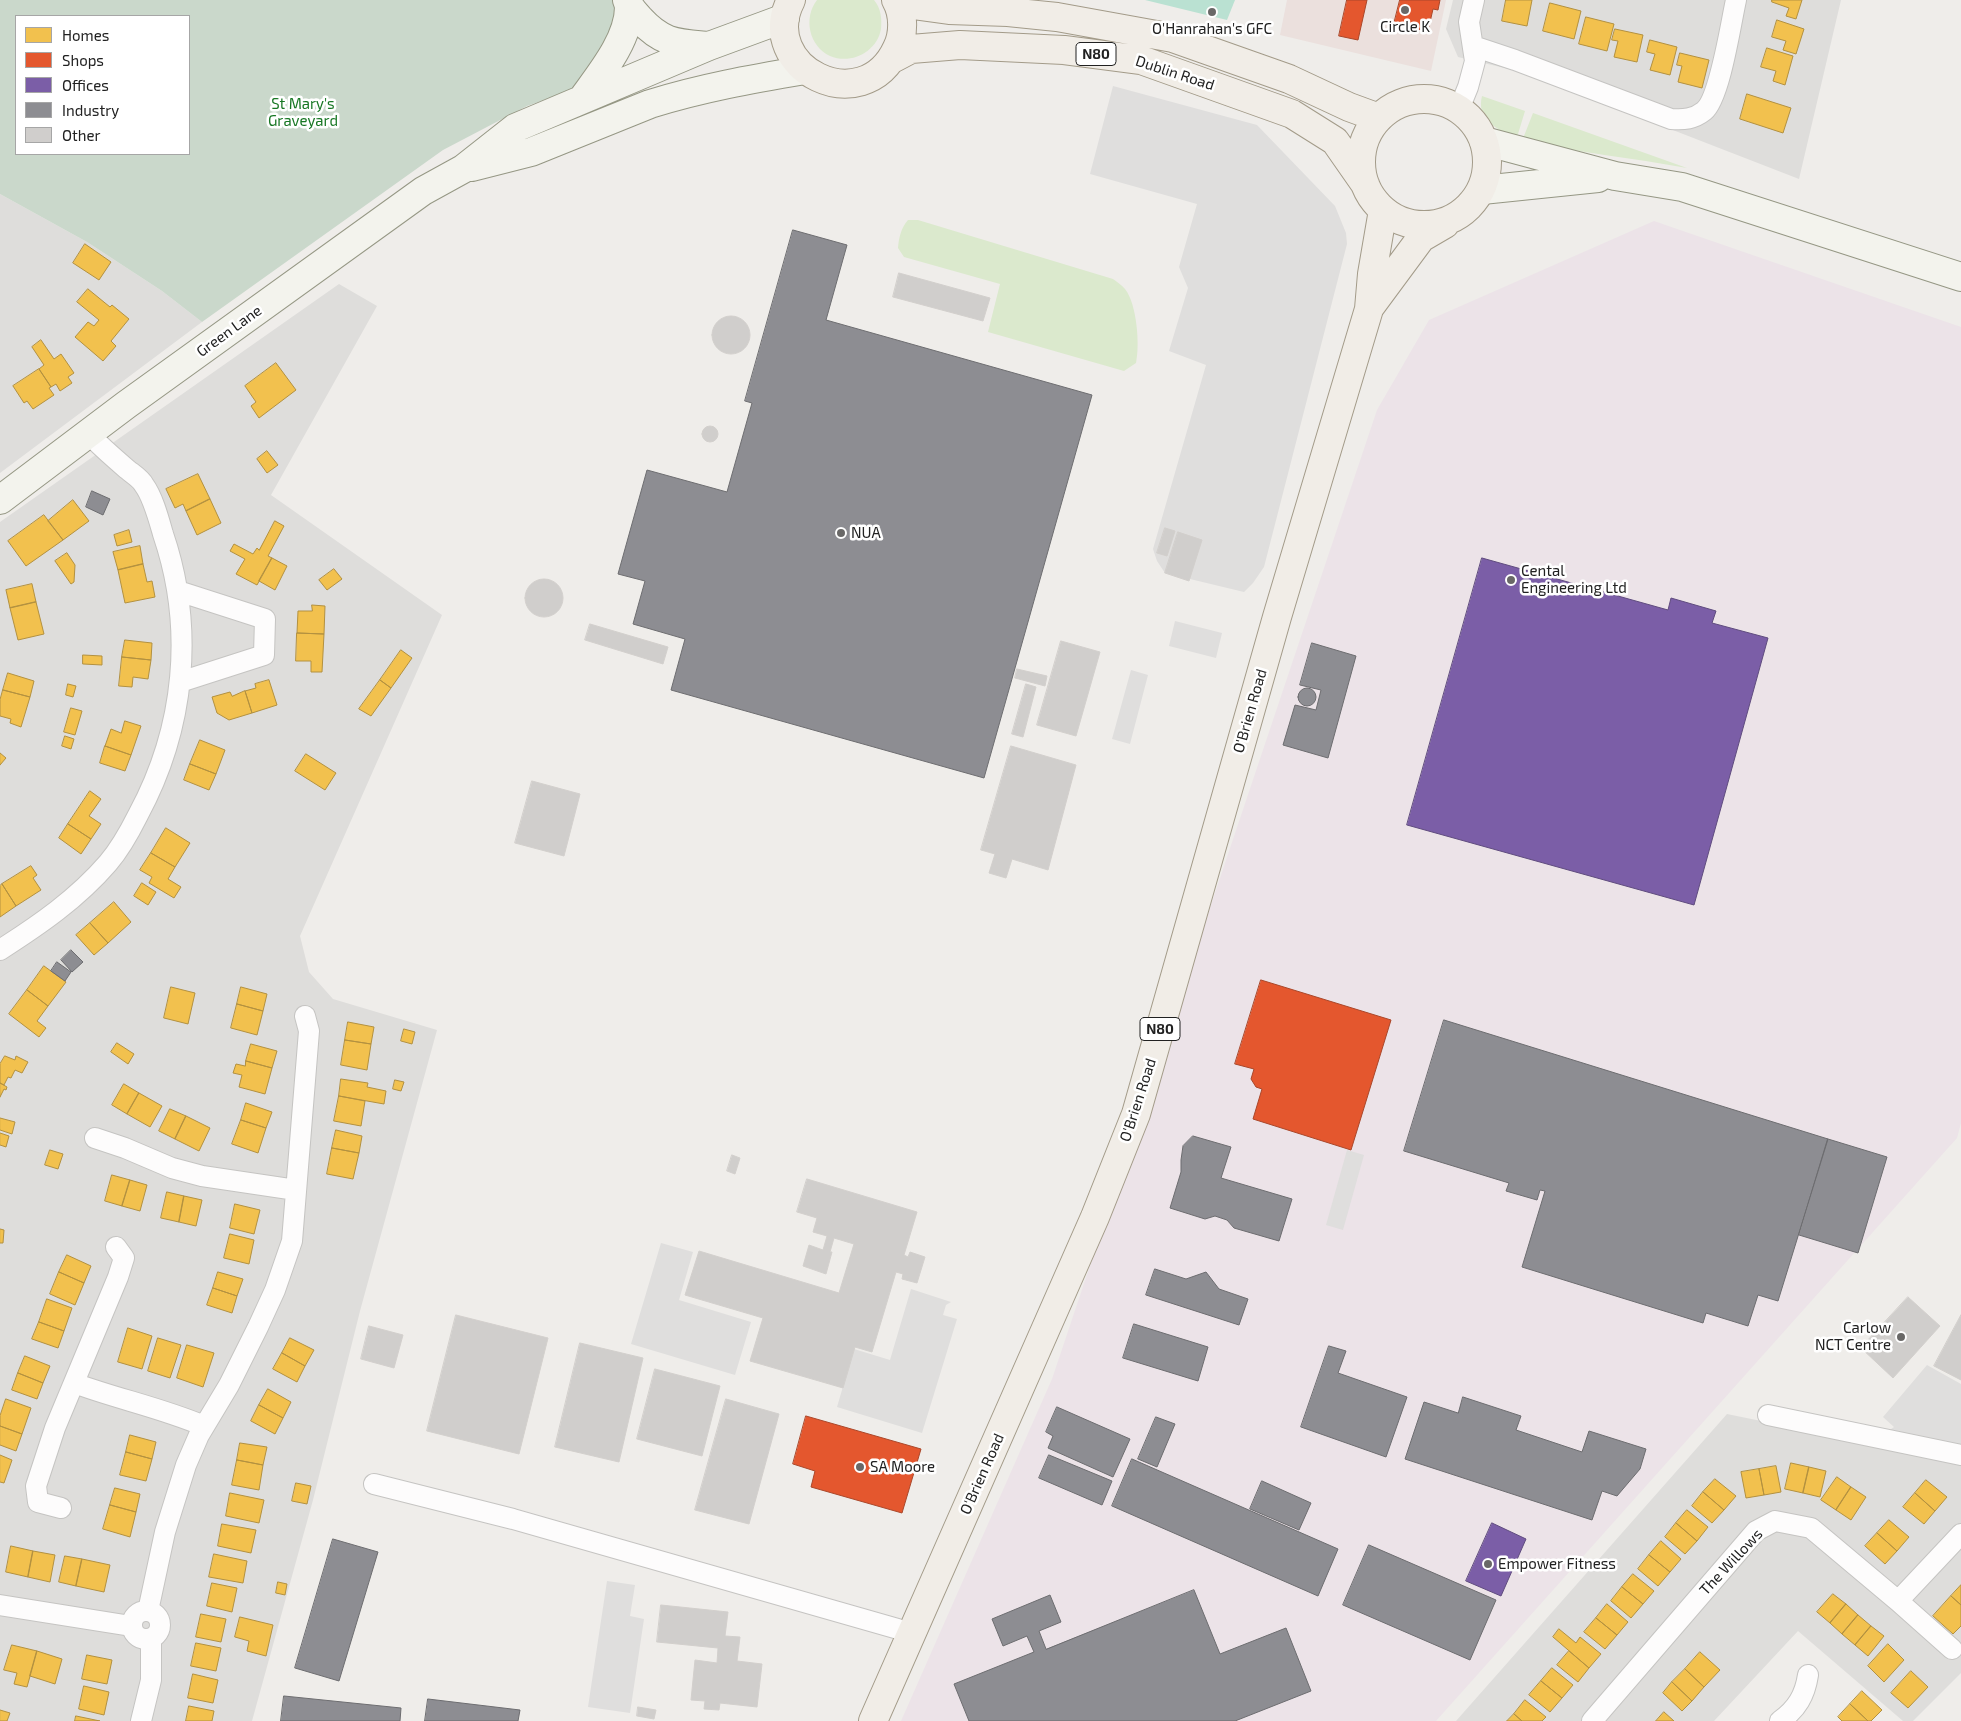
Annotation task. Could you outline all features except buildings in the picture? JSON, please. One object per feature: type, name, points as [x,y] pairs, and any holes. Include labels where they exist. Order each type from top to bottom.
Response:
[{"type":"main road","name":"N80","points":[[788,9],[786,38],[793,55],[805,70],[819,79],[834,84],[853,84],[871,78],[883,70],[892,59],[900,41],[902,22],[897,2]]},
{"type":"main road","name":"Dublin Road","points":[[897,2],[949,10],[1008,12],[1057,17],[1173,38],[1289,79],[1349,107],[1379,118]]},
{"type":"main road","points":[[628,8],[652,32],[675,43],[709,46]]},
{"type":"main road","points":[[628,8],[670,98]]},
{"type":"main road","points":[[583,98],[611,58],[628,8]]},
{"type":"main road","points":[[463,169],[515,128],[709,46],[788,9]]},
{"type":"main road","name":"Dublin Road","points":[[892,59],[911,49],[960,45],[1064,50],[1141,60],[1292,114],[1335,141],[1365,184]]},
{"type":"main road","points":[[463,169],[531,152],[650,104],[670,98],[735,81],[805,70]]},
{"type":"main road","name":"N80","points":[[1426,99],[1444,102],[1459,109],[1475,124],[1484,141],[1488,158],[1487,174],[1482,190],[1470,207],[1453,219],[1435,225],[1416,225],[1399,220],[1383,210],[1372,199],[1365,184],[1361,167],[1362,149],[1368,132],[1379,118],[1393,107],[1409,101],[1426,99]]},
{"type":"main road","points":[[1484,141],[1614,176],[1682,187],[1961,277]]},
{"type":"main road","name":"Green Lane","points":[[0,500],[126,405],[423,191],[463,169]]},
{"type":"main road","points":[[1482,190],[1614,176]]},
{"type":"main road","name":"O'Brien Road","points":[[873,1721],[1092,1226],[1136,1114],[1277,617],[1369,309],[1372,274],[1383,210]]},
{"type":"main road","name":"O'Brien Road","points":[[1369,309],[1421,238],[1453,219]]},
{"type":"street","points":[[1459,109],[1475,61],[1468,22],[1474,0]]},
{"type":"street","points":[[1473,46],[1525,63],[1671,119],[1685,120],[1706,110],[1713,95],[1736,0]]},
{"type":"street","points":[[0,950],[40,924],[79,894],[109,862],[143,807],[164,761],[176,713],[182,650],[178,591],[171,556],[144,484],[101,447],[89,434]]},
{"type":"street","points":[[178,591],[265,619],[264,654],[180,682]]},
{"type":"street","points":[[148,1611],[173,1502],[186,1465],[204,1426],[229,1385],[275,1290],[292,1241],[309,1031],[305,1016]]},
{"type":"street","points":[[94,1138],[125,1148],[172,1168],[202,1176],[296,1190]]},
{"type":"street","points":[[61,1508],[38,1502],[36,1486],[55,1428],[118,1276],[124,1258],[116,1247]]},
{"type":"street","points":[[74,1383],[98,1392],[181,1416],[204,1426]]},
{"type":"street","points":[[1768,1415],[1961,1455]]},
{"type":"street","points":[[374,1484],[512,1519],[912,1633]]},
{"type":"street","name":"The Willows","points":[[1592,1721],[1756,1531],[1775,1522],[1810,1528],[1898,1601],[1952,1649]]},
{"type":"street","points":[[1898,1601],[1961,1534]]},
{"type":"street","points":[[0,1605],[131,1626]]},
{"type":"street","points":[[148,1611],[155,1614],[160,1621],[158,1634],[151,1639],[145,1640],[136,1636],[131,1626],[136,1616],[142,1612],[148,1611]]},
{"type":"street","points":[[141,1721],[151,1680],[151,1639]]},
{"type":"street","points":[[1780,1721],[1801,1701],[1808,1675]]},
{"type":"shaded area","points":[[1287,0],[1446,0],[1431,71],[1280,35]]},
{"type":"shaded area","points":[[1453,0],[1841,0],[1799,179],[1526,73],[1458,57],[1446,29]]},
{"type":"shaded area","points":[[1113,86],[1257,125],[1335,206],[1346,233],[1347,244],[1264,567],[1244,592],[1165,573],[1157,561],[1153,549],[1206,365],[1169,351],[1188,288],[1179,267],[1197,204],[1090,174]]},
{"type":"shaded area","points":[[0,194],[87,242],[162,291],[202,322],[0,473]]},
{"type":"shaded area","points":[[1654,221],[1961,327],[1961,1123],[1957,1138],[1436,1721],[901,1721],[1052,1379],[1377,410],[1429,320]]},
{"type":"shaded area","points":[[339,284],[377,306],[271,495],[442,615],[300,936],[309,972],[333,999],[437,1030],[360,1311],[313,1500],[252,1721],[0,1721],[0,522]]},
{"type":"shaded area","points":[[1175,621],[1222,633],[1216,658],[1169,646]]},
{"type":"shaded area","points":[[1131,670],[1148,675],[1130,744],[1112,739]]},
{"type":"shaded area","points":[[1347,1150],[1364,1155],[1343,1230],[1326,1225]]},
{"type":"shaded area","points":[[661,1243],[693,1252],[679,1300],[751,1322],[735,1375],[631,1344]]},
{"type":"shaded area","points":[[911,1289],[951,1302],[946,1305],[943,1315],[957,1319],[922,1433],[837,1407],[854,1349],[890,1360]]},
{"type":"shaded area","points":[[1927,1365],[1961,1384],[1961,1452],[1887,1432],[1894,1427],[1883,1417]]},
{"type":"shaded area","points":[[1727,1414],[1961,1462],[1961,1673],[1913,1721],[1903,1721],[1798,1631],[1714,1721],[1456,1721]]},
{"type":"shaded area","points":[[607,1581],[635,1585],[630,1616],[644,1619],[630,1713],[588,1707]]},
{"type":"green space","name":"St Mary's Graveyard","points":[[0,0],[616,0],[612,41],[572,90],[527,106],[443,150],[202,322],[162,291],[87,242],[0,194]]},
{"type":"green space","points":[[817,0],[874,0],[880,10],[881,29],[879,37],[869,50],[862,54],[846,59],[830,56],[817,46],[810,31],[810,15]]},
{"type":"green space","name":"O'Hanrahan's GFC","points":[[1145,0],[1235,0],[1227,20]]},
{"type":"green space","points":[[1482,96],[1525,111],[1518,134],[1513,138],[1489,122],[1482,111]]},
{"type":"green space","points":[[1533,113],[1687,168],[1522,141]]},
{"type":"green space","points":[[908,220],[918,220],[1113,279],[1125,289],[1135,314],[1137,336],[1136,363],[1124,371],[988,332],[1000,284],[904,257],[898,248],[898,244],[902,229]]},
{"type":"place","name":"Circle K","points":[[1405,10]]},
{"type":"place","name":"O'Hanrahan's GFC","points":[[1212,12]]},
{"type":"place","name":"NUA","points":[[841,533]]},
{"type":"place","name":"Cental Engineering Ltd","points":[[1511,580]]},
{"type":"place","name":"Carlow NCT Centre","points":[[1901,1337]]},
{"type":"place","name":"SA Moore","points":[[860,1467]]},
{"type":"place","name":"Empower Fitness","points":[[1488,1564]]}]
